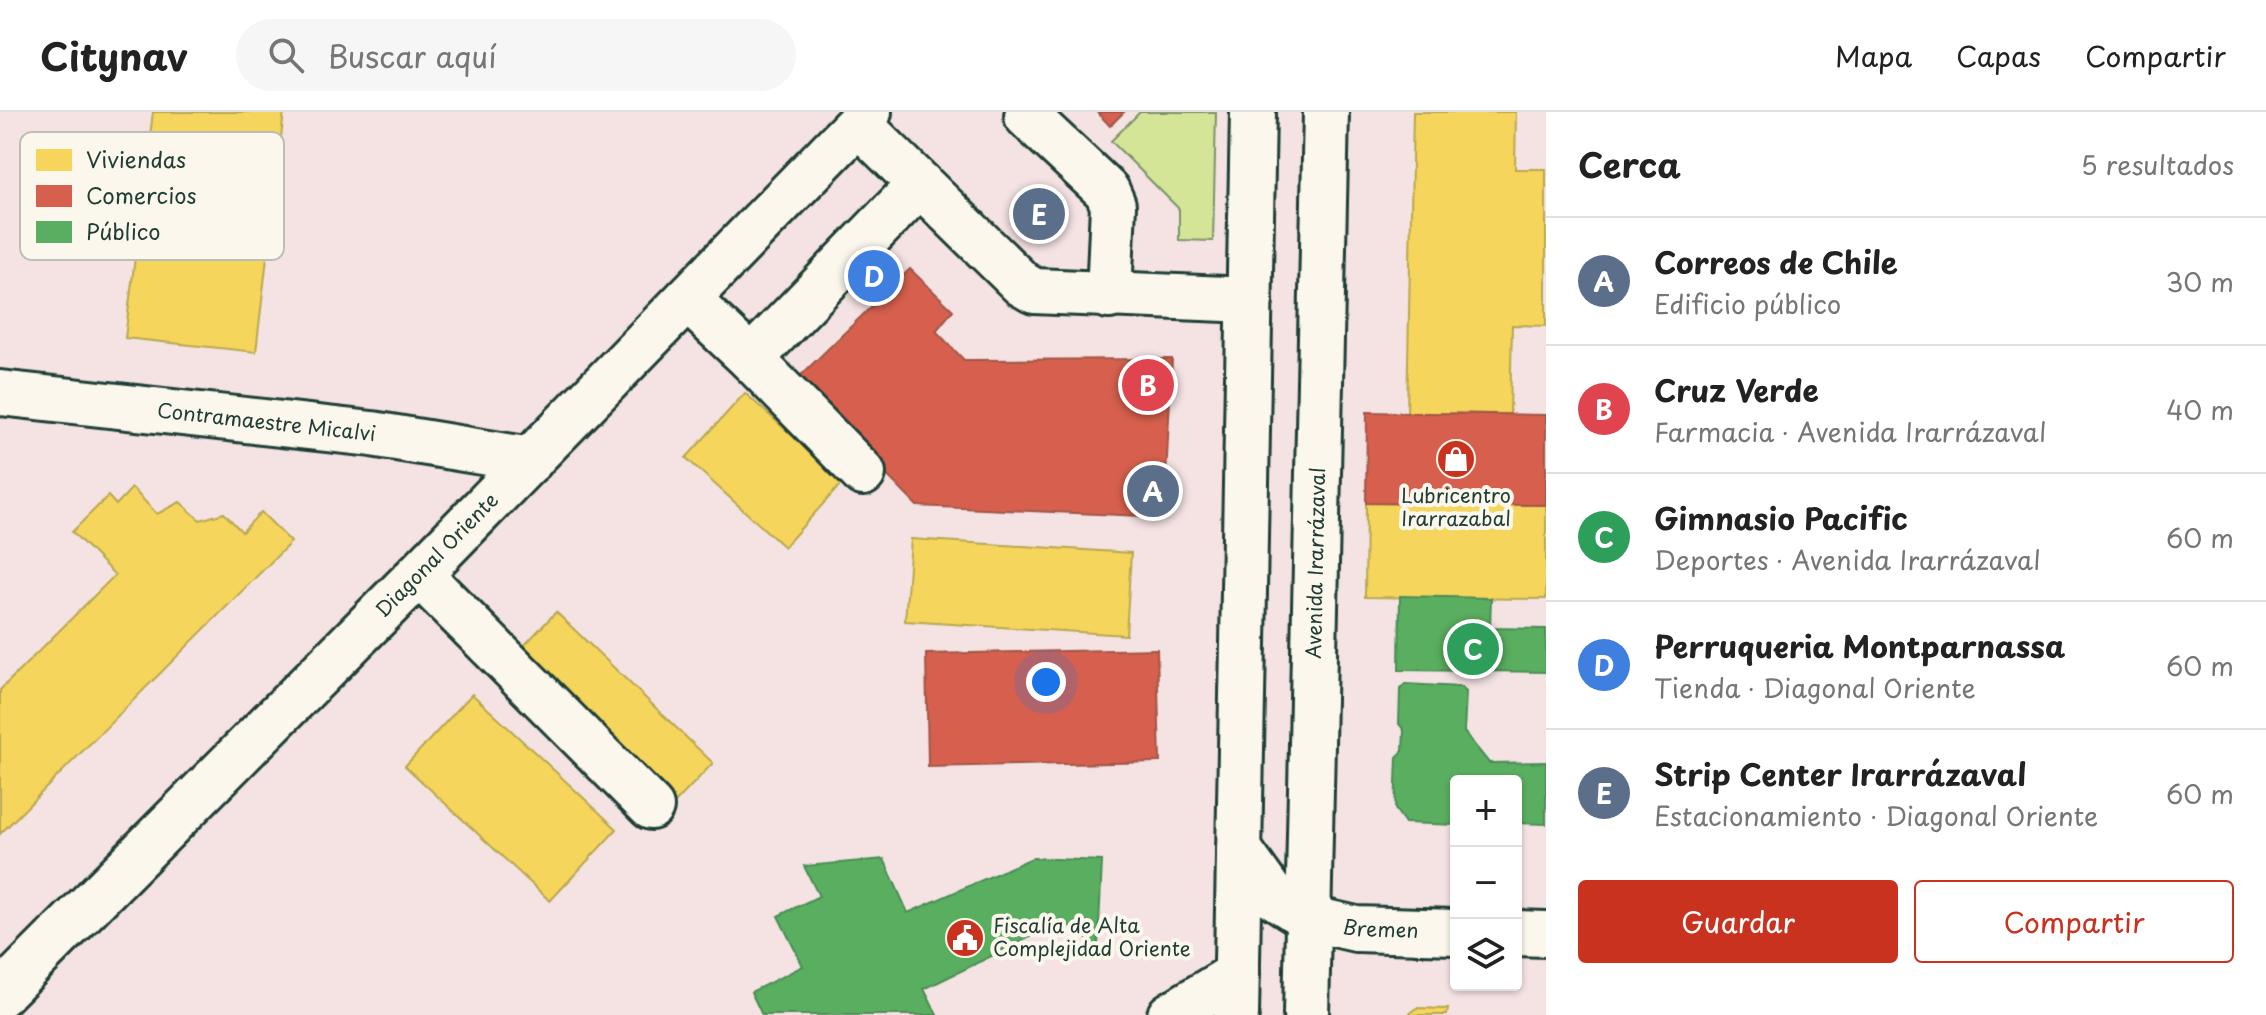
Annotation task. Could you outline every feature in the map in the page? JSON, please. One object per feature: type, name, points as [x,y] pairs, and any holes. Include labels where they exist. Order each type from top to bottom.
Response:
[{"type":"main road","points":[[1170,1015],[1236,995],[1253,112]]},
{"type":"main road","name":"Avenida Irarrázaval","points":[[1306,1015],[1326,112]]},
{"type":"main road","points":[[1027,116],[1107,191],[1113,205],[1109,296]]},
{"type":"main road","points":[[864,118],[920,184],[1022,284],[1047,293],[1250,300]]},
{"type":"main road","name":"Diagonal Oriente","points":[[0,995],[419,574],[864,118]]},
{"type":"main road","points":[[751,359],[920,184]]},
{"type":"main road","points":[[687,299],[863,473]]},
{"type":"main road","name":"Contramaestre Micalvi","points":[[0,393],[372,434],[531,460]]},
{"type":"main road","points":[[419,574],[651,807]]},
{"type":"main road","name":"Bremen","points":[[1239,849],[1272,895],[1308,918],[1356,929],[1450,932]]},
{"type":"main road","points":[[1522,933],[1546,934]]},
{"type":"green space","points":[[1140,112],[1216,112],[1213,241],[1179,240],[1179,209],[1111,141]]},
{"type":"building: Viviendas","points":[[153,112],[284,112],[282,132],[151,132]]},
{"type":"building: Viviendas","points":[[1413,112],[1516,112],[1515,169],[1546,169],[1546,326],[1512,325],[1510,414],[1407,413]]},
{"type":"building: Viviendas","points":[[135,260],[267,260],[256,352],[125,338]]},
{"type":"building: Viviendas","points":[[745,393],[843,482],[784,547],[686,458]]},
{"type":"building: Viviendas","points":[[132,488],[157,514],[180,502],[200,520],[224,513],[242,532],[261,512],[291,542],[0,834],[0,690],[115,575],[72,532],[108,496],[116,505]]},
{"type":"building: Viviendas","points":[[1366,503],[1546,505],[1546,599],[1365,597]]},
{"type":"building: Viviendas","points":[[911,539],[1131,553],[1126,635],[905,621]]},
{"type":"building: Viviendas","points":[[556,612],[713,763],[672,806],[515,655]]},
{"type":"building: Viviendas","points":[[472,694],[617,829],[550,901],[405,766]]},
{"type":"building: Viviendas","points":[[1417,1008],[1448,1009],[1447,1015],[1408,1015]]},
{"type":"building: Comercios","points":[[1097,112],[1124,112],[1110,126]]},
{"type":"building: Comercios","points":[[910,269],[953,310],[936,331],[964,360],[1172,359],[1164,517],[917,506],[795,381]]},
{"type":"building: Comercios","name":"Lubricentro Irarrazabal","points":[[1367,412],[1546,415],[1546,505],[1366,503]]},
{"type":"building: Comercios","points":[[1157,649],[1160,762],[928,767],[926,654]]},
{"type":"building: Público","points":[[1400,596],[1491,598],[1490,628],[1546,629],[1546,672],[1399,670]]},
{"type":"building: Público","points":[[1405,684],[1461,687],[1466,692],[1464,732],[1489,763],[1546,762],[1546,824],[1522,823],[1522,775],[1450,775],[1450,825],[1405,823],[1395,809],[1397,757],[1403,751],[1404,730],[1399,724],[1400,689]]},
{"type":"building: Público","points":[[1032,858],[1102,861],[1098,947],[1063,921],[924,989],[937,1015],[762,1015],[751,992],[803,966],[778,916],[819,896],[804,866],[884,859],[908,913]]},
{"type":"place","name":"Strip Center Irarrázaval","points":[[1039,214]]},
{"type":"place","name":"Perruqueria Montparnassa","points":[[874,276]]},
{"type":"place","name":"Cruz Verde","points":[[1148,385]]},
{"type":"place","name":"Lubricentro Irarrazabal","points":[[1456,459]]},
{"type":"place","name":"Correos de Chile","points":[[1153,491]]},
{"type":"place","name":"Gimnasio Pacific","points":[[1473,649]]},
{"type":"place","name":"Fiscalía de Alta Complejidad Oriente","points":[[965,938]]}]
